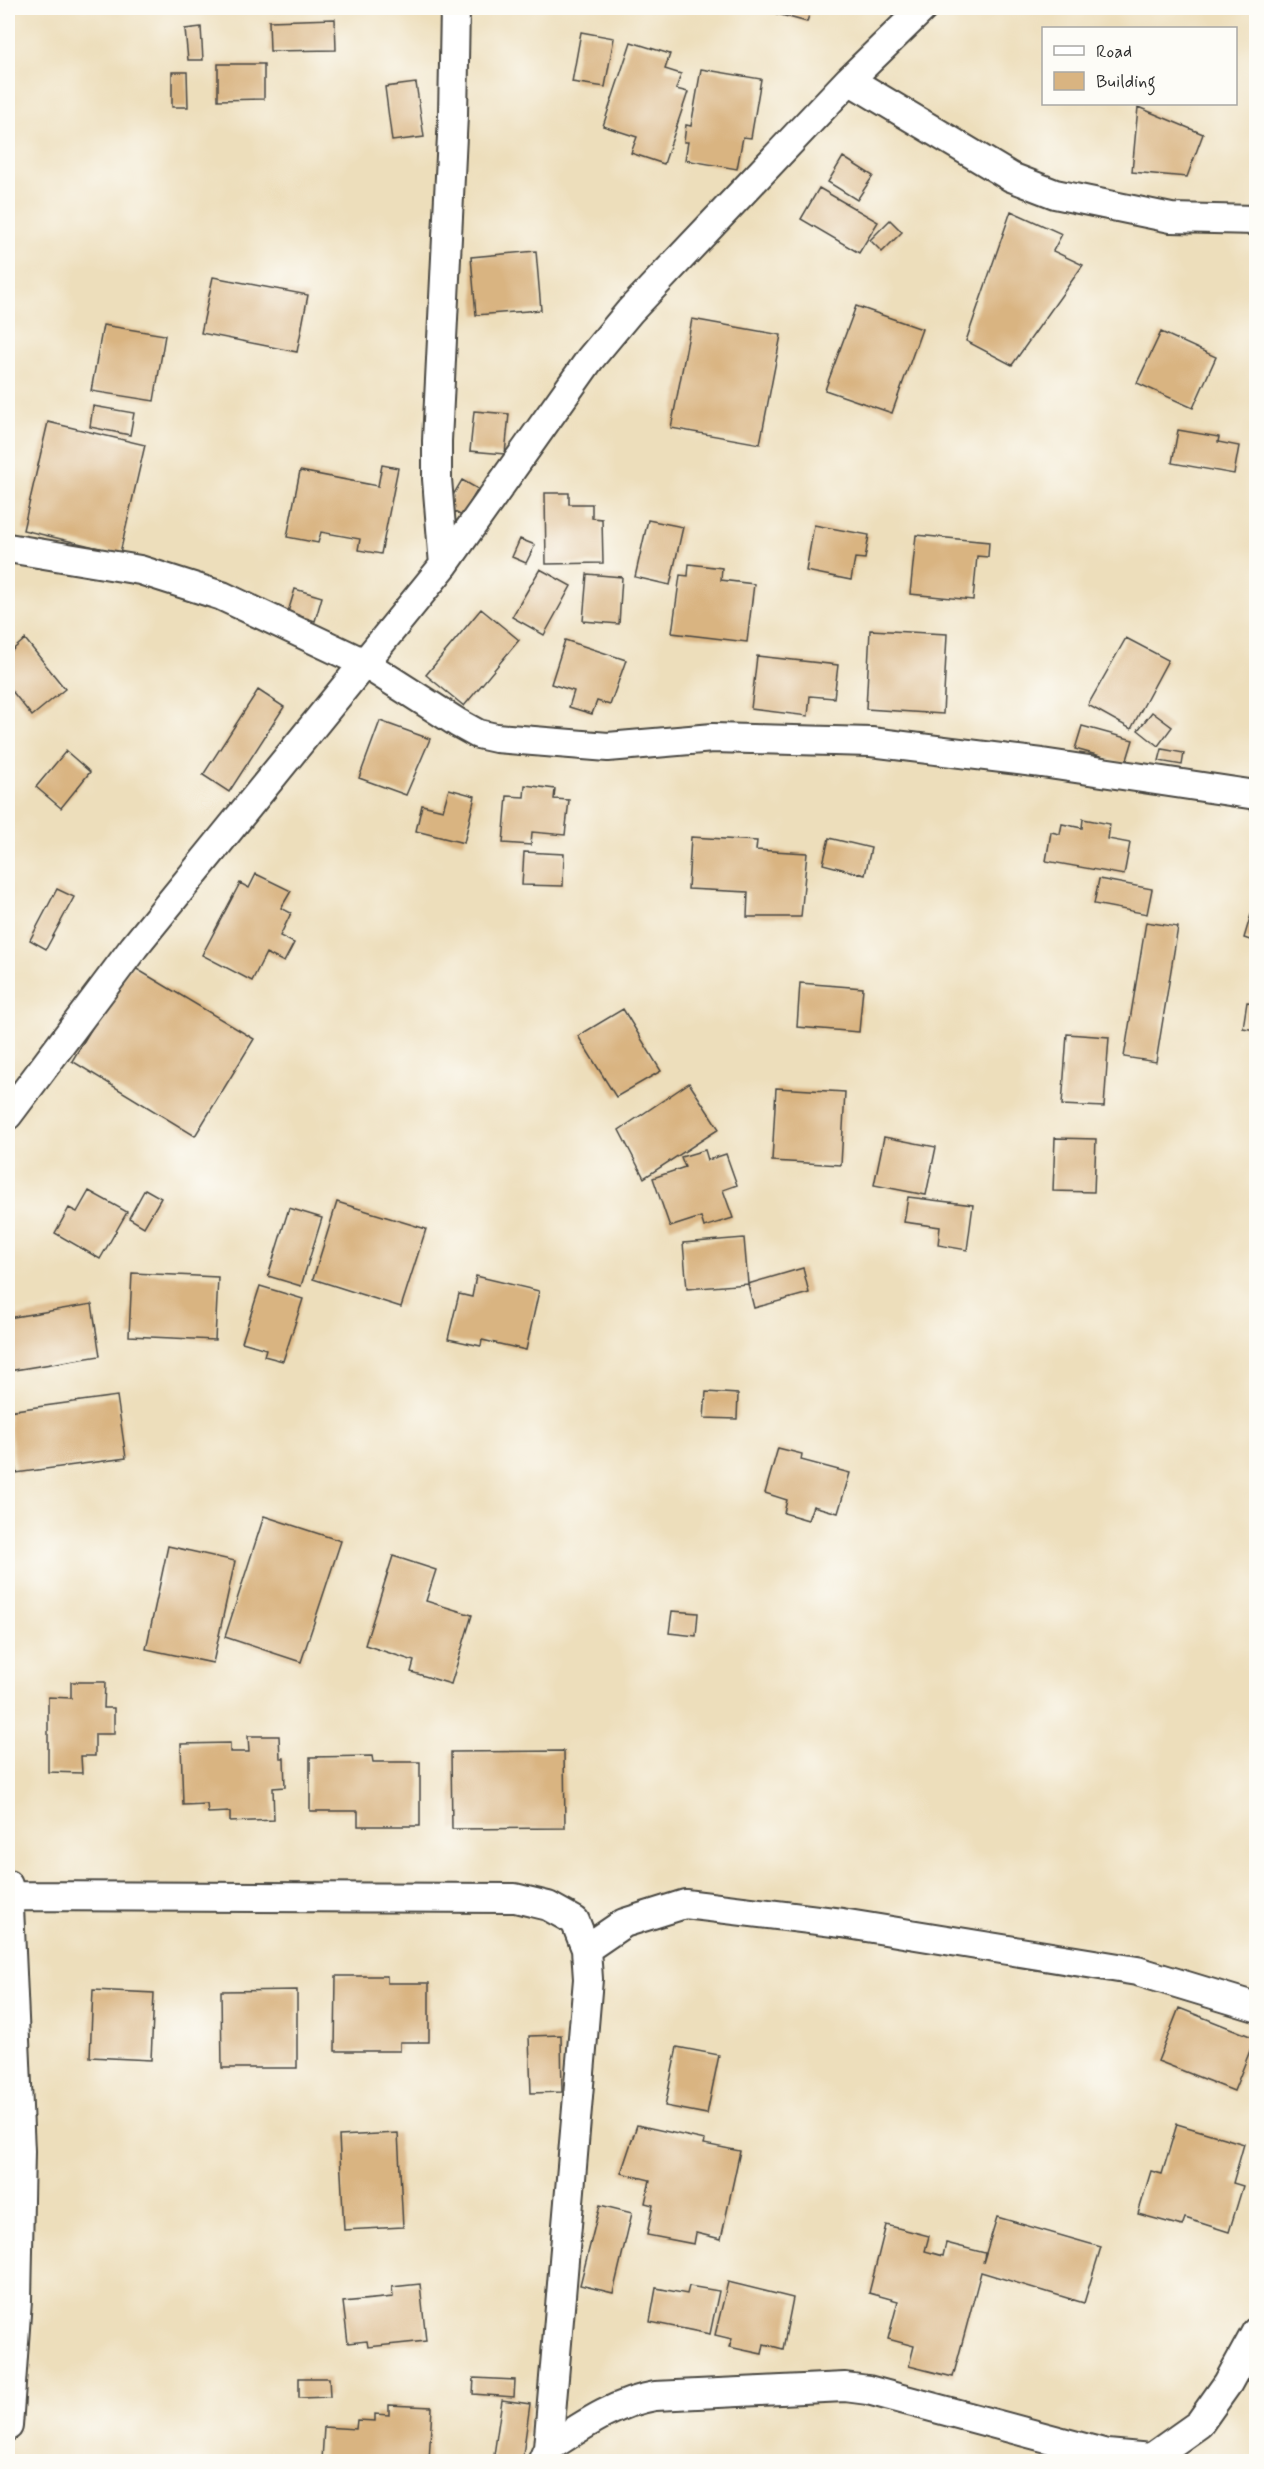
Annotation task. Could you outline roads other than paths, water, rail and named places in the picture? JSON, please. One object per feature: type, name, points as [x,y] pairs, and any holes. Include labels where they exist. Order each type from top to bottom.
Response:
[{"type":"street","points":[[444,565],[437,479],[437,441],[453,115],[455,8]]},
{"type":"street","points":[[8,1115],[134,947],[444,565],[590,359],[630,311],[849,80],[923,8]]},
{"type":"street","points":[[849,80],[1011,177],[1055,194],[1171,218],[1257,220]]},
{"type":"street","points":[[8,548],[140,570],[222,596],[364,663],[458,723],[478,734],[496,738],[608,747],[713,738],[871,742],[1042,763],[1257,795]]},
{"type":"street","points":[[8,2426],[17,2300],[20,2151],[8,1890],[515,1898],[548,1906],[575,1921],[586,1949],[588,1979],[545,2455]]},
{"type":"street","points":[[586,1949],[624,1923],[685,1904],[842,1923],[1137,1971],[1257,2007]]},
{"type":"street","points":[[545,2455],[610,2409],[633,2400],[655,2396],[845,2387],[892,2395],[1107,2454],[1151,2460],[1199,2424],[1228,2383],[1257,2332]]}]
